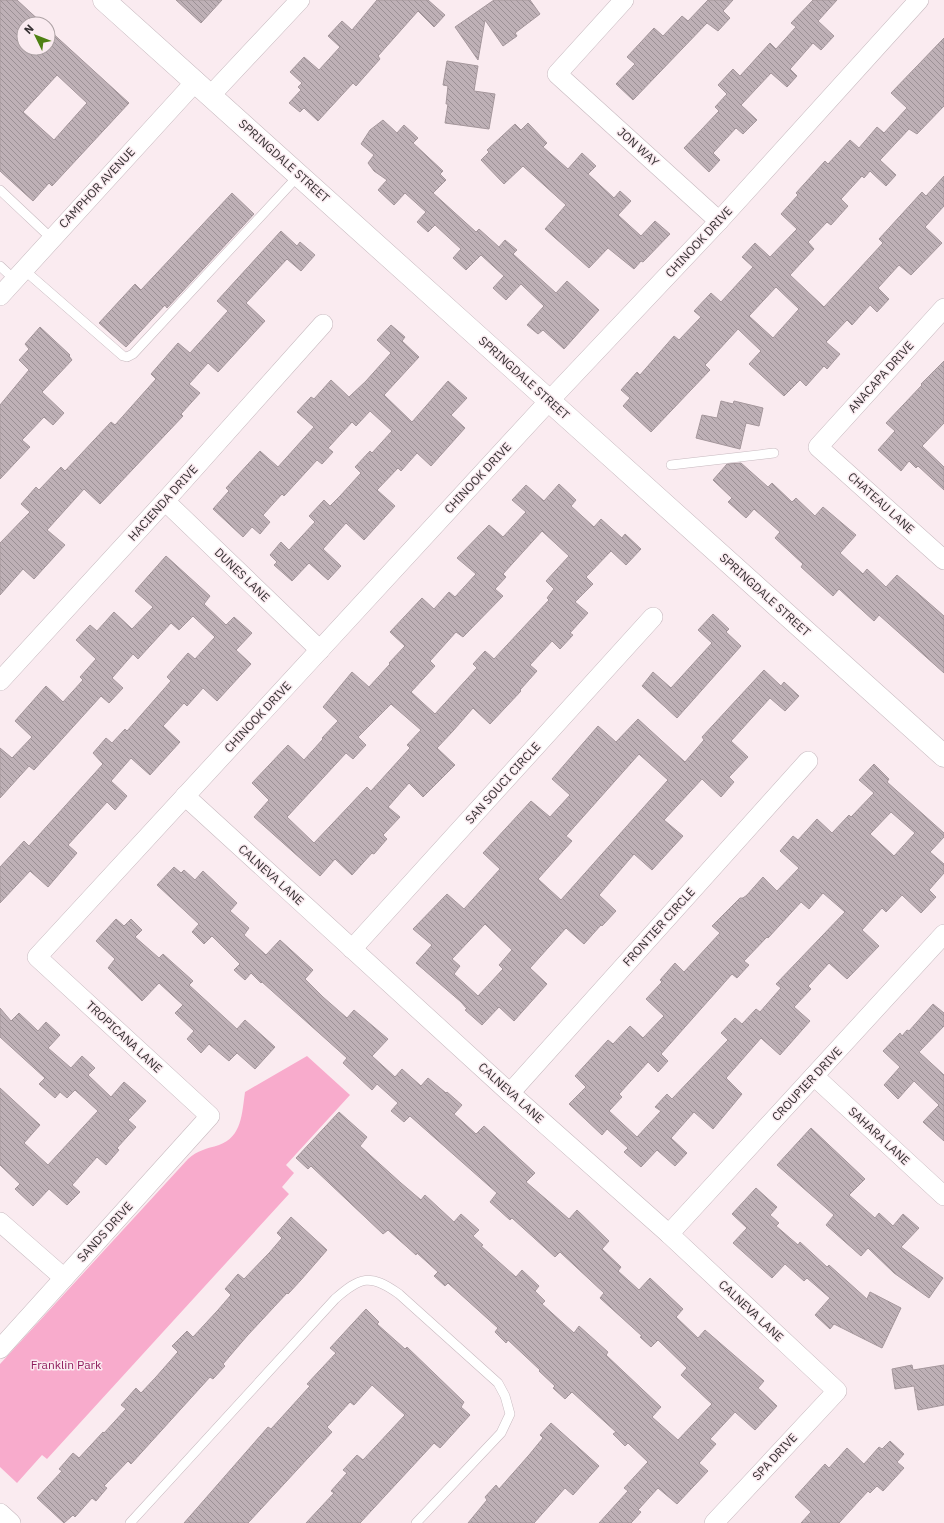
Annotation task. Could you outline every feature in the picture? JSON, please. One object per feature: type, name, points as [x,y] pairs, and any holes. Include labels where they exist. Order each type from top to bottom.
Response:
[{"type":"main road","name":"SPRINGDALE STREET","points":[[104,0],[944,756]]},
{"type":"street","name":"CAMPHOR AVENUE","points":[[0,296],[51,238],[203,88],[300,0]]},
{"type":"street","name":"JON WAY","points":[[624,0],[557,74],[719,221]]},
{"type":"street","name":"CHINOOK DRIVE","points":[[37,957],[549,400],[719,221],[919,0]]},
{"type":"street","name":"ANACAPA DRIVE","points":[[818,446],[944,308]]},
{"type":"street","name":"HACIENDA DRIVE","points":[[0,681],[165,501],[323,324]]},
{"type":"street","name":"CHATEAU LANE","points":[[818,446],[944,560]]},
{"type":"street","name":"DUNES LANE","points":[[165,501],[320,650]]},
{"type":"street","name":"SAN SOUCI CIRCLE","points":[[352,949],[653,617]]},
{"type":"street","name":"FRONTIER CIRCLE","points":[[510,1093],[808,761]]},
{"type":"street","name":"CALNEVA LANE","points":[[185,796],[510,1093],[669,1234],[837,1391]]},
{"type":"street","name":"CROUPIER DRIVE","points":[[669,1234],[944,934]]},
{"type":"street","name":"TROPICANA LANE","points":[[37,957],[210,1116]]},
{"type":"street","name":"SAHARA LANE","points":[[814,1076],[944,1196]]},
{"type":"street","name":"SANDS DRIVE","points":[[0,1349],[210,1116]]},
{"type":"street","points":[[0,1222],[64,1278]]},
{"type":"street","name":"SPA DRIVE","points":[[714,1523],[837,1391]]},
{"type":"street","points":[[0,1513],[11,1523]]},
{"type":"lane","points":[[0,266],[18,274],[123,356],[127,357],[133,354],[299,175]]},
{"type":"lane","points":[[0,190],[51,238]]},
{"type":"lane","points":[[671,465],[774,453]]},
{"type":"lane","points":[[130,1523],[335,1299],[351,1285],[371,1279],[385,1284],[399,1294],[498,1383],[505,1396],[510,1414],[501,1433],[416,1523]]},
{"type":"green space","name":"Franklin Park","points":[[307,1056],[350,1095],[286,1165],[294,1173],[282,1187],[289,1194],[47,1459],[42,1455],[17,1483],[0,1467],[0,1364],[188,1159],[199,1152],[227,1141],[232,1136],[240,1123],[245,1092]]},
{"type":"building","points":[[0,0],[17,0],[34,16],[16,16],[16,56],[56,56],[56,36],[129,103],[52,186],[49,183],[33,201],[0,171]],"holes":[[[57,75],[87,103],[54,140],[23,112]]]},
{"type":"building","points":[[176,0],[222,0],[201,23]]},
{"type":"building","points":[[377,0],[428,0],[445,15],[434,27],[418,11],[378,56],[380,59],[356,86],[353,83],[318,121],[304,108],[300,112],[289,103],[301,90],[298,87],[302,83],[290,72],[304,57],[319,70],[340,47],[328,36],[342,21],[352,30]]},
{"type":"building","points":[[494,0],[530,0],[540,14],[515,33],[517,36],[503,46],[485,20],[478,60],[455,27]]},
{"type":"building","points":[[708,0],[733,0],[723,11],[730,18],[718,31],[707,23],[633,100],[616,84],[635,64],[627,57],[654,28],[663,36],[682,16],[688,21]]},
{"type":"building","points":[[813,0],[837,0],[818,21],[834,36],[821,50],[813,43],[790,69],[797,76],[787,87],[771,73],[741,105],[757,120],[743,134],[736,128],[713,153],[720,160],[709,172],[684,148],[719,111],[715,107],[727,94],[718,85],[733,69],[740,76],[770,43],[776,49],[796,27],[791,23]]},
{"type":"building","points":[[944,38],[944,106],[917,134],[909,129],[880,160],[896,175],[886,186],[870,171],[864,178],[862,176],[841,199],[848,206],[831,225],[827,222],[808,242],[814,249],[790,275],[824,307],[883,243],[879,239],[922,192],[926,196],[944,176],[944,206],[925,227],[942,243],[911,275],[899,265],[878,288],[889,299],[877,312],[870,305],[852,325],[847,320],[826,342],[840,354],[827,369],[824,366],[806,386],[800,380],[784,396],[749,364],[761,351],[738,329],[705,365],[710,370],[651,432],[623,406],[630,398],[621,390],[637,372],[640,375],[674,336],[679,340],[701,317],[694,311],[711,293],[721,302],[753,267],[742,257],[755,243],[770,257],[797,229],[781,214],[798,195],[796,193],[825,161],[828,164],[850,140],[859,148],[877,127],[884,133],[907,108],[891,93]],"holes":[[[776,287],[799,309],[773,338],[749,316]]]},
{"type":"building","points":[[447,61],[478,66],[474,91],[495,94],[489,129],[445,123],[448,104],[446,104],[448,86],[443,85]]},
{"type":"building","points":[[383,120],[397,133],[404,125],[418,138],[413,143],[443,171],[440,174],[446,180],[433,193],[476,232],[479,229],[499,247],[505,240],[517,250],[513,254],[556,293],[567,281],[599,310],[564,349],[543,330],[538,334],[527,325],[544,306],[521,284],[506,300],[493,288],[504,276],[481,255],[466,270],[453,258],[461,249],[435,225],[428,232],[417,222],[426,212],[405,193],[394,205],[378,190],[387,180],[374,171],[368,163],[374,155],[361,144],[370,130]]},
{"type":"building","points":[[528,123],[547,143],[543,147],[568,169],[582,153],[596,166],[588,174],[614,198],[620,191],[631,201],[618,215],[641,236],[655,221],[670,234],[643,262],[641,261],[634,269],[608,248],[589,268],[545,229],[566,205],[523,166],[504,184],[481,160],[489,152],[487,150],[515,124],[521,130]]},
{"type":"building","points":[[232,193],[254,214],[167,308],[165,305],[126,347],[99,323],[135,284],[141,290]]},
{"type":"building","points":[[281,231],[297,246],[300,242],[315,255],[301,271],[287,259],[246,303],[265,321],[218,372],[208,363],[189,384],[200,393],[181,414],[183,416],[100,504],[84,489],[47,530],[65,545],[34,579],[23,569],[0,595],[0,543],[30,512],[21,504],[36,487],[39,490],[61,467],[65,471],[111,422],[115,425],[156,379],[151,374],[178,343],[190,353],[228,311],[217,301]]},
{"type":"building","points":[[391,325],[405,337],[402,341],[419,357],[384,395],[412,422],[448,381],[467,398],[451,415],[465,428],[431,466],[417,453],[401,471],[398,468],[377,490],[395,506],[364,540],[346,523],[323,549],[341,566],[328,580],[309,563],[292,581],[274,565],[277,562],[270,555],[281,542],[289,550],[315,522],[309,516],[324,500],[330,506],[340,496],[361,473],[355,467],[370,451],[372,453],[392,431],[370,411],[356,426],[352,422],[328,448],[333,452],[322,464],[317,460],[284,496],[282,494],[263,515],[270,522],[260,534],[252,527],[243,537],[213,509],[229,491],[226,488],[260,451],[278,467],[314,427],[297,412],[311,397],[314,399],[331,380],[349,397],[366,381],[391,353],[377,340]]},
{"type":"building","points":[[40,327],[70,355],[69,356],[72,360],[42,392],[64,413],[53,425],[44,417],[22,440],[30,447],[0,479],[0,405],[29,370],[19,360],[29,349],[25,344]]},
{"type":"building","points":[[944,361],[944,423],[922,446],[944,467],[944,490],[918,466],[916,468],[909,461],[901,471],[878,450],[895,431],[886,423]]},
{"type":"building","points":[[721,401],[733,404],[734,401],[763,408],[759,426],[746,423],[740,449],[696,438],[702,415],[717,418]]},
{"type":"building","points":[[741,463],[768,487],[772,483],[792,502],[796,498],[815,516],[823,507],[856,535],[840,553],[863,574],[867,569],[886,587],[897,575],[944,616],[944,673],[879,615],[874,621],[839,589],[833,596],[801,567],[803,564],[775,538],[780,532],[754,509],[746,518],[728,502],[732,498],[713,480],[727,464]]},
{"type":"building","points":[[559,484],[576,500],[571,506],[594,527],[601,519],[622,538],[625,534],[641,549],[626,565],[611,551],[586,577],[593,584],[575,602],[588,613],[570,633],[573,635],[560,649],[552,641],[530,665],[537,671],[520,690],[521,691],[490,724],[473,708],[437,748],[455,765],[423,797],[409,783],[388,807],[400,817],[383,835],[387,839],[374,854],[372,853],[352,875],[335,859],[320,876],[254,817],[269,800],[252,783],[288,745],[304,760],[338,721],[323,707],[352,672],[369,687],[390,664],[389,663],[405,646],[390,632],[422,598],[434,609],[449,592],[455,597],[476,574],[457,558],[489,525],[503,537],[526,512],[512,500],[526,485],[544,501]],"holes":[[[542,531],[569,556],[546,581],[554,589],[547,598],[549,600],[494,659],[485,651],[473,664],[477,668],[435,714],[411,692],[435,666],[430,661],[456,632],[463,637],[503,596],[495,589],[506,577],[503,574]],[[391,704],[421,730],[407,745],[410,748],[371,791],[367,787],[314,843],[287,817],[346,753],[353,759],[366,745],[358,737]]]},
{"type":"building","points":[[166,556],[210,596],[204,604],[226,625],[234,617],[252,633],[236,650],[251,664],[217,701],[203,688],[187,706],[184,703],[163,726],[180,742],[150,775],[131,758],[111,781],[127,796],[115,810],[107,802],[68,845],[77,853],[48,887],[30,871],[0,903],[0,867],[24,841],[29,846],[103,764],[93,753],[106,738],[112,743],[125,729],[127,731],[171,681],[167,677],[188,653],[195,659],[215,637],[193,616],[179,630],[171,623],[138,659],[133,654],[112,678],[123,688],[109,703],[101,696],[34,770],[29,766],[0,798],[0,748],[12,758],[32,737],[15,721],[46,686],[63,702],[83,680],[80,677],[96,659],[76,640],[90,625],[97,631],[114,612],[132,629],[153,607],[135,591]]},
{"type":"building","points":[[713,614],[729,629],[726,632],[741,646],[677,718],[642,686],[653,672],[671,688],[712,643],[698,630]]},
{"type":"building","points":[[764,670],[781,686],[784,682],[799,696],[785,711],[770,698],[731,741],[748,757],[729,777],[734,782],[721,797],[702,779],[664,820],[683,836],[652,870],[634,854],[599,895],[616,911],[602,926],[601,925],[584,944],[566,928],[530,968],[547,984],[514,1021],[499,1007],[482,1025],[465,1010],[467,1009],[461,1002],[416,963],[432,945],[413,929],[447,894],[464,909],[500,869],[483,853],[531,801],[550,817],[570,795],[552,779],[598,726],[616,742],[638,719],[685,762],[704,740],[702,737]],"holes":[[[639,754],[668,780],[561,900],[538,879],[572,841],[566,836]],[[485,924],[512,950],[499,965],[503,969],[478,996],[454,974],[460,966],[452,959]]]},
{"type":"building","points":[[874,764],[889,779],[887,782],[944,833],[944,837],[930,852],[944,864],[944,873],[929,890],[936,897],[921,913],[902,895],[886,912],[882,908],[862,930],[879,946],[847,979],[829,963],[808,986],[811,989],[794,1007],[810,1021],[780,1055],[761,1038],[726,1078],[742,1094],[713,1129],[694,1112],[671,1138],[687,1153],[675,1166],[657,1150],[641,1167],[624,1152],[628,1148],[607,1129],[602,1135],[569,1104],[586,1087],[575,1076],[608,1040],[613,1044],[630,1026],[643,1038],[664,1016],[646,999],[662,982],[660,980],[675,963],[684,972],[720,933],[712,926],[740,898],[747,895],[763,877],[777,891],[799,868],[780,851],[793,836],[798,840],[817,819],[832,833],[849,815],[851,817],[874,793],[859,780]],"holes":[[[891,812],[915,833],[894,856],[870,834]],[[823,893],[845,912],[776,984],[781,988],[760,1012],[756,1009],[742,1024],[735,1018],[721,1033],[728,1040],[672,1099],[667,1094],[655,1107],[661,1111],[637,1137],[609,1111],[622,1097],[619,1094],[648,1062],[658,1072],[668,1061],[661,1054],[732,974],[737,978],[749,965],[744,961],[767,937],[768,938],[801,902],[809,909]]]},
{"type":"building","points":[[174,867],[181,873],[184,870],[195,880],[203,871],[237,903],[230,911],[249,928],[244,935],[266,955],[280,940],[313,970],[305,979],[323,997],[347,1018],[354,1010],[388,1039],[372,1056],[395,1077],[402,1069],[421,1086],[428,1078],[446,1093],[447,1092],[462,1105],[454,1114],[476,1134],[484,1126],[535,1173],[526,1182],[569,1219],[577,1210],[609,1241],[602,1249],[621,1267],[618,1271],[639,1290],[650,1278],[683,1309],[676,1317],[698,1338],[705,1330],[764,1381],[758,1388],[777,1406],[755,1430],[735,1412],[710,1439],[716,1444],[699,1463],[708,1471],[677,1504],[658,1488],[638,1510],[641,1512],[631,1523],[599,1523],[628,1491],[624,1488],[648,1462],[628,1443],[625,1446],[613,1434],[616,1432],[572,1392],[565,1399],[553,1388],[555,1386],[539,1371],[540,1370],[508,1340],[506,1343],[495,1332],[498,1328],[448,1283],[445,1286],[434,1276],[438,1272],[417,1253],[416,1255],[388,1230],[383,1234],[311,1166],[308,1169],[296,1158],[339,1112],[367,1137],[360,1146],[401,1183],[421,1200],[425,1195],[454,1222],[461,1214],[479,1230],[473,1236],[483,1245],[481,1246],[516,1277],[522,1270],[539,1286],[535,1291],[545,1301],[542,1304],[574,1333],[579,1326],[608,1352],[606,1355],[661,1407],[652,1417],[678,1440],[712,1404],[681,1375],[687,1368],[658,1340],[651,1347],[640,1337],[642,1336],[600,1298],[604,1293],[560,1252],[555,1257],[512,1218],[510,1220],[490,1202],[497,1193],[410,1116],[404,1122],[391,1111],[398,1103],[377,1084],[372,1090],[343,1063],[347,1058],[262,982],[261,983],[251,973],[245,980],[234,970],[240,964],[212,936],[204,944],[192,932],[199,924],[157,885]]},
{"type":"building","points":[[116,919],[124,926],[131,919],[142,930],[135,937],[159,958],[163,954],[193,981],[189,985],[237,1029],[245,1020],[275,1047],[255,1069],[237,1053],[229,1061],[209,1044],[201,1053],[187,1039],[194,1031],[175,1013],[183,1005],[159,983],[142,1001],[108,968],[115,959],[96,941]]},
{"type":"building","points":[[933,1004],[944,1013],[944,1026],[919,1052],[944,1075],[944,1141],[923,1122],[939,1105],[914,1081],[898,1099],[884,1085],[900,1067],[883,1051],[900,1033],[902,1036],[907,1030],[909,1031]]},
{"type":"building","points":[[0,1008],[11,1021],[19,1013],[38,1031],[46,1022],[60,1035],[48,1048],[71,1068],[82,1056],[95,1068],[88,1075],[111,1097],[124,1082],[146,1101],[128,1120],[136,1127],[117,1148],[119,1150],[106,1165],[97,1157],[72,1185],[80,1192],[67,1205],[49,1189],[33,1206],[15,1189],[20,1184],[0,1165],[0,1088],[40,1125],[24,1143],[48,1165],[98,1111],[75,1090],[67,1098],[60,1092],[55,1098],[39,1084],[45,1078],[0,1037]]},
{"type":"building","points":[[811,1128],[865,1179],[849,1195],[875,1218],[879,1213],[893,1226],[903,1214],[919,1228],[901,1247],[943,1278],[929,1298],[894,1273],[868,1248],[861,1256],[826,1225],[834,1215],[777,1165]]},
{"type":"building","points":[[756,1188],[777,1207],[770,1215],[779,1223],[776,1226],[798,1245],[800,1242],[827,1267],[829,1265],[867,1299],[870,1292],[901,1308],[882,1348],[834,1324],[830,1329],[815,1315],[830,1298],[807,1278],[804,1281],[785,1264],[772,1278],[733,1243],[747,1228],[732,1214]]},
{"type":"building","points":[[291,1217],[327,1250],[288,1294],[287,1293],[247,1336],[223,1364],[225,1366],[213,1379],[210,1377],[131,1464],[128,1461],[104,1486],[107,1488],[96,1501],[92,1498],[75,1517],[73,1515],[64,1523],[37,1498],[62,1471],[59,1469],[73,1453],[79,1458],[126,1409],[121,1405],[136,1388],[141,1393],[156,1377],[178,1352],[172,1346],[187,1331],[193,1337],[218,1310],[231,1295],[225,1289],[238,1274],[244,1279],[270,1252],[282,1238],[277,1233]]},
{"type":"building","points":[[366,1309],[379,1322],[377,1324],[405,1349],[407,1347],[464,1402],[461,1407],[470,1415],[440,1448],[434,1443],[360,1523],[306,1523],[334,1493],[331,1491],[347,1473],[343,1470],[357,1455],[363,1460],[405,1415],[372,1385],[354,1405],[350,1402],[327,1427],[332,1432],[248,1523],[184,1523],[268,1427],[271,1429],[310,1386],[307,1384],[336,1353],[330,1348]]},
{"type":"building","points":[[912,1365],[913,1370],[944,1365],[944,1405],[918,1410],[914,1386],[895,1389],[892,1369]]},
{"type":"building","points":[[551,1423],[599,1466],[573,1495],[565,1488],[534,1523],[468,1523],[487,1500],[485,1497],[496,1485],[499,1489],[543,1438],[540,1435]]},
{"type":"building","points":[[890,1441],[904,1454],[897,1462],[904,1468],[883,1491],[877,1486],[870,1493],[868,1491],[839,1523],[801,1523],[811,1512],[795,1497],[825,1464],[829,1468],[847,1448],[864,1464],[879,1447],[882,1449]]}]
